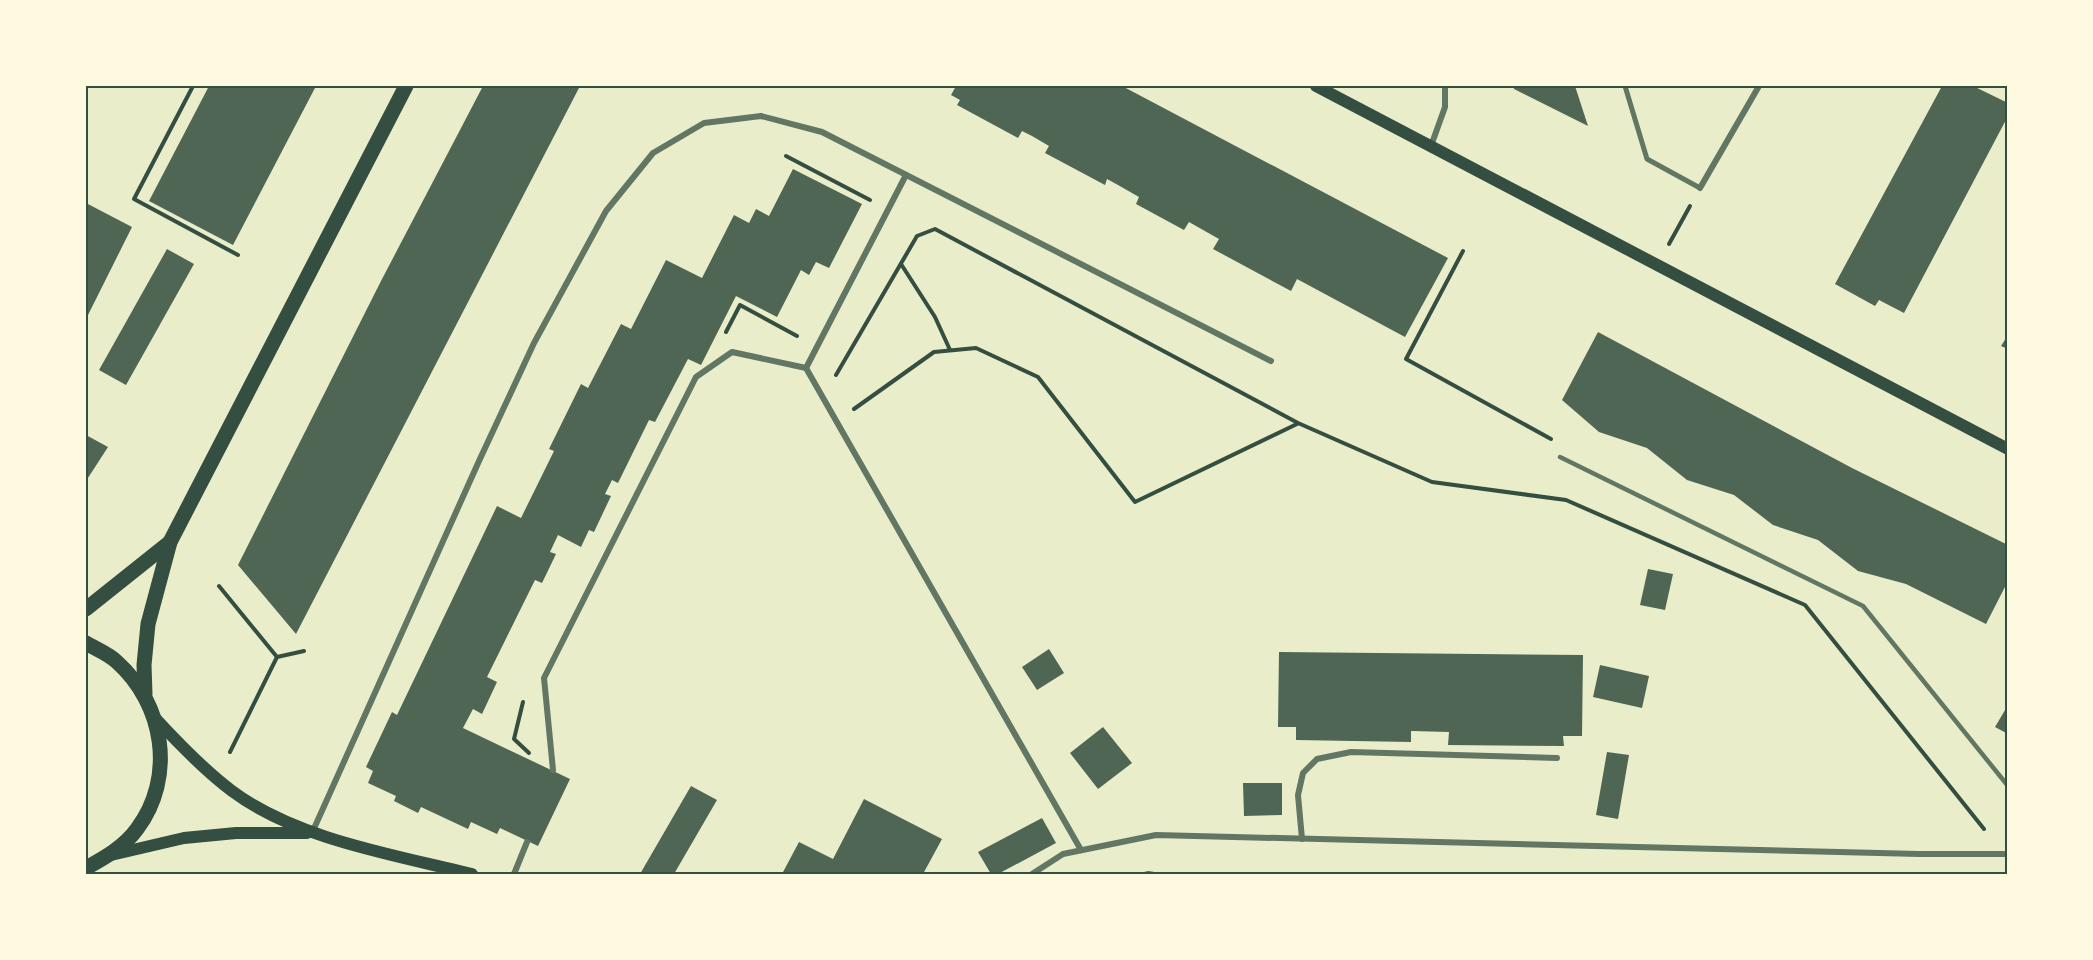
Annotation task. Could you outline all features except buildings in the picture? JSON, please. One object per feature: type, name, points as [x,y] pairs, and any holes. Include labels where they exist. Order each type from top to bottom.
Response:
[{"type":"main road","points":[[145,694],[144,665],[148,624],[170,542],[406,86]]},
{"type":"main road","points":[[1316,86],[2007,449]]},
{"type":"main road","points":[[86,609],[170,542]]},
{"type":"main road","points":[[86,643],[117,661],[145,694],[156,719],[161,758],[155,796],[136,830],[109,856]]},
{"type":"main road","points":[[156,719],[201,767],[234,793],[312,833],[472,874]]},
{"type":"main road","points":[[86,868],[109,856],[184,838],[236,833],[312,833]]},
{"type":"street","points":[[1431,146],[1445,107],[1445,86]]},
{"type":"street","points":[[1625,86],[1647,159],[1700,188],[1759,86]]},
{"type":"street","points":[[1752,86],[1755,94]]},
{"type":"street","points":[[312,833],[534,343],[606,211],[652,153],[704,123],[760,116],[822,132],[1271,361]]},
{"type":"street","points":[[806,368],[906,175]]},
{"type":"street","points":[[553,770],[544,678],[696,377],[732,352],[806,368],[1081,850]]},
{"type":"street","points":[[1302,839],[1298,795],[1303,773],[1317,759],[1351,752],[1557,758]]},
{"type":"street","points":[[1032,874],[1063,855],[1156,835],[1919,854],[2007,854]]},
{"type":"street","points":[[514,874],[527,842]]},
{"type":"lane","points":[[1560,457],[1863,606],[2007,786]]},
{"type":"path","points":[[194,86],[134,199],[238,255]]},
{"type":"path","points":[[1656,266],[1700,188]]},
{"type":"path","points":[[834,378],[917,236],[934,229],[1298,423],[1431,482],[1566,500],[1805,604],[1984,829]]},
{"type":"path","points":[[1464,251],[1406,359],[1555,441]]},
{"type":"path","points":[[901,264],[935,317],[950,350]]},
{"type":"path","points":[[848,402],[852,410],[934,352],[976,348],[1038,377],[1135,502],[1298,423]]},
{"type":"path","points":[[219,586],[277,657]]},
{"type":"path","points":[[277,657],[304,651]]},
{"type":"path","points":[[230,752],[277,657]]}]
